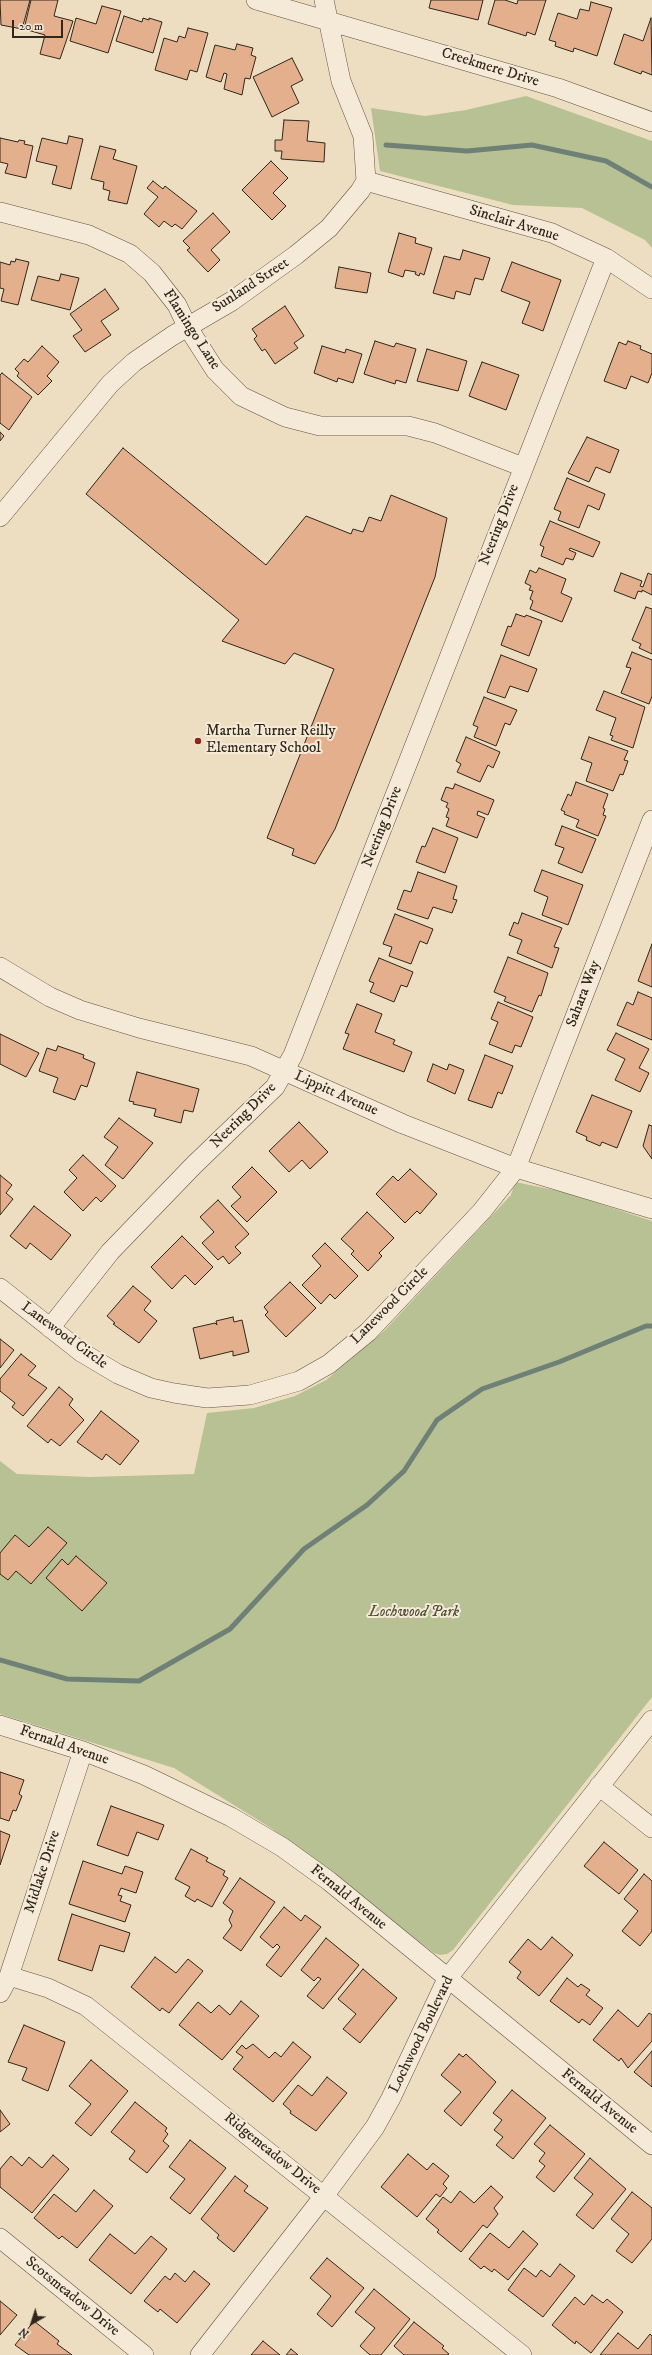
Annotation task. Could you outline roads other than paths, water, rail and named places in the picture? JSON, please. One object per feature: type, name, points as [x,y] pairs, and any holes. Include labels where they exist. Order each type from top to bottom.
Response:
[{"type":"street","points":[[256,0],[327,19]]},
{"type":"street","points":[[324,0],[341,81],[363,136],[366,181]]},
{"type":"street","name":"Creekmere Drive","points":[[327,19],[558,88],[652,122]]},
{"type":"street","name":"Sinclair Avenue","points":[[366,181],[552,233],[606,258],[652,289]]},
{"type":"street","name":"Sunland Street","points":[[0,517],[110,384],[134,362],[187,326],[232,301],[296,255],[329,228],[354,200],[366,181]]},
{"type":"street","name":"Flamingo Lane","points":[[0,212],[89,235],[130,254],[152,273],[177,305],[187,326],[215,370],[241,396],[284,417],[320,426],[408,426],[436,433],[523,467]]},
{"type":"street","name":"Neering Drive","points":[[50,1328],[110,1252],[194,1165],[275,1087],[285,1071],[299,1041],[606,258]]},
{"type":"street","name":"Sahara Way","points":[[516,1168],[652,820]]},
{"type":"street","name":"Lippitt Avenue","points":[[0,967],[50,996],[80,1010],[139,1028],[251,1056],[404,1124],[516,1168],[652,1209]]},
{"type":"street","name":"Lanewood Circle","points":[[0,1288],[81,1352],[118,1374],[151,1388],[174,1394],[207,1398],[250,1395],[299,1381],[329,1364],[368,1332],[482,1211],[516,1168]]},
{"type":"street","name":"Lochwood Boulevard","points":[[200,2355],[324,2196],[375,2127],[447,1979],[652,1720]]},
{"type":"street","name":"Fernald Avenue","points":[[0,1725],[83,1751],[190,1796],[231,1817],[282,1847],[329,1881],[447,1979],[652,2145]]},
{"type":"street","name":"Midlake Drive","points":[[0,1993],[9,1976],[83,1751]]},
{"type":"street","points":[[599,1786],[652,1828]]},
{"type":"street","name":"Ridgemeadow Drive","points":[[9,1976],[48,1988],[86,2006],[522,2355]]},
{"type":"street","name":"Scotsmeadow Drive","points":[[0,2238],[144,2355]]},
{"type":"waterway","points":[[386,145],[467,151],[532,145],[606,161],[652,187]]},
{"type":"waterway","points":[[0,1660],[67,1679],[139,1681],[230,1629],[304,1549],[367,1505],[404,1471],[437,1420],[482,1389],[559,1362],[646,1326],[652,1326]]},
{"type":"place","name":"Martha Turner Reilly Elementary School","points":[[198,741]]},
{"type":"park label","name":"Lochwood Park","points":[[414,1613]]}]
